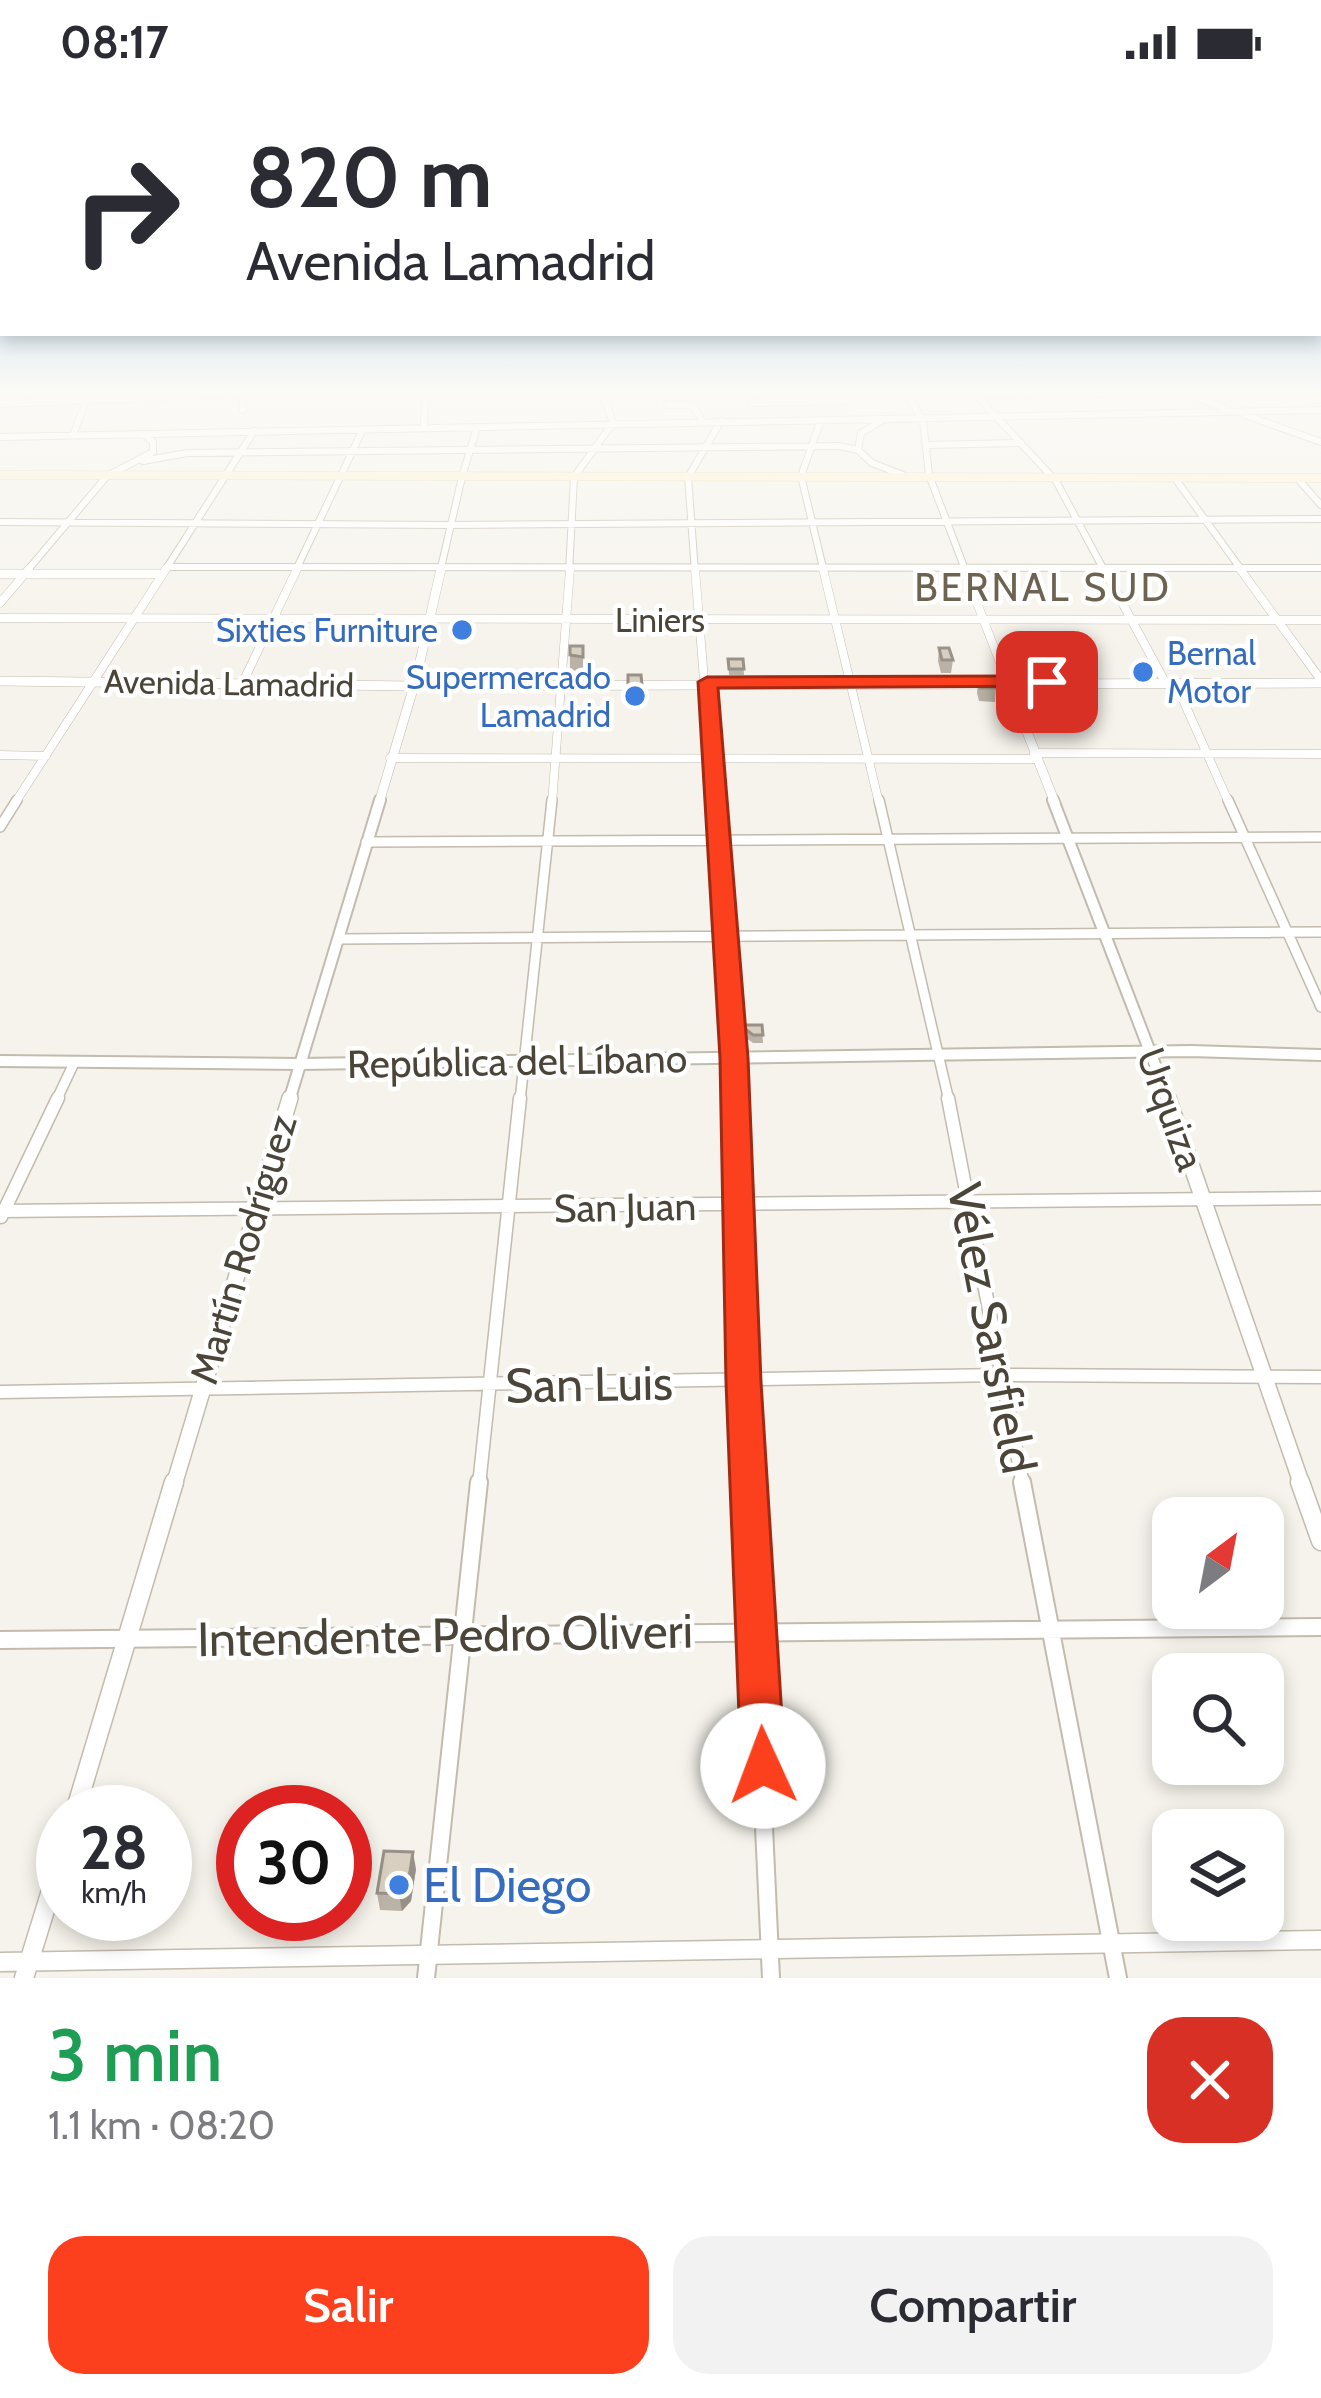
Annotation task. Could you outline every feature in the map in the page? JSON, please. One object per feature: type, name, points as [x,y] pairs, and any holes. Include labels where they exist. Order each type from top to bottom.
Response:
[{"type":"street","points":[[0,603],[104,479]]},
{"type":"street","points":[[0,827],[223,479]]},
{"type":"street","points":[[242,684],[342,479]]},
{"type":"street","name":"Martín Rodríguez","points":[[84,1785],[339,939],[412,686],[462,479]]},
{"type":"street","points":[[428,1967],[564,684],[574,479]]},
{"type":"street","points":[[688,479],[734,1058],[743,1382],[771,1978]]},
{"type":"street","name":"Vélez Sarsfield","points":[[802,479],[940,1056],[1118,1978]]},
{"type":"street","points":[[930,479],[1007,681]]},
{"type":"street","points":[[1053,479],[1207,754],[1321,1007]]},
{"type":"street","points":[[1176,479],[1321,682]]},
{"type":"street","points":[[1298,479],[1321,505]]},
{"type":"street","points":[[0,522],[452,525],[1321,519]]},
{"type":"street","points":[[0,574],[299,567],[1321,568]]},
{"type":"street","name":"Liniers","points":[[0,618],[1321,620]]},
{"type":"street","name":"Avenida Lamadrid","points":[[0,681],[412,686],[1321,682]]},
{"type":"street","name":"Urquiza","points":[[1007,681],[1151,1053],[1321,1541]]},
{"type":"street","points":[[390,758],[1321,754]]},
{"type":"street","points":[[0,755],[46,756]]},
{"type":"street","points":[[366,842],[1321,836]]},
{"type":"street","points":[[339,939],[1321,932]]},
{"type":"street","name":"República del Líbano","points":[[0,1061],[298,1064],[1321,1055]]},
{"type":"street","points":[[1,1214],[74,1063]]},
{"type":"street","name":"San Juan","points":[[1,1214],[1321,1198]]},
{"type":"street","name":"San Luis","points":[[0,1392],[1001,1376],[1321,1377]]},
{"type":"street","name":"Intendente Pedro Oliveri","points":[[0,1640],[1321,1627]]},
{"type":"street","points":[[27,1970],[36,1940]]},
{"type":"street","points":[[0,1961],[27,1970],[428,1967],[770,1948],[1321,1940]]},
{"type":"building","points":[[570,646],[583,646],[583,657],[570,655]]},
{"type":"building","points":[[939,648],[949,648],[953,660],[942,660]]},
{"type":"building","points":[[728,659],[743,659],[744,669],[729,669]]},
{"type":"building","points":[[628,675],[641,675],[642,685],[628,685]]},
{"type":"building","points":[[978,680],[994,680],[996,688],[980,688]]},
{"type":"building","points":[[740,1025],[762,1025],[763,1035],[753,1035]]},
{"type":"building","points":[[384,1851],[413,1852],[408,1884],[399,1894],[377,1893]]},
{"type":"place","name":"Sixties Furniture","points":[[462,630]]},
{"type":"place","name":"Bernal Motor","points":[[1143,672]]},
{"type":"place","name":"Supermercado Lamadrid","points":[[635,696]]},
{"type":"place","name":"El Diego","points":[[399,1885]]},
{"type":"district","name":"BERNAL SUD","points":[[1043,587]]},
{"type":"route","points":[[763,1766],[743,1382],[734,1058],[707,682],[1047,682]]}]
